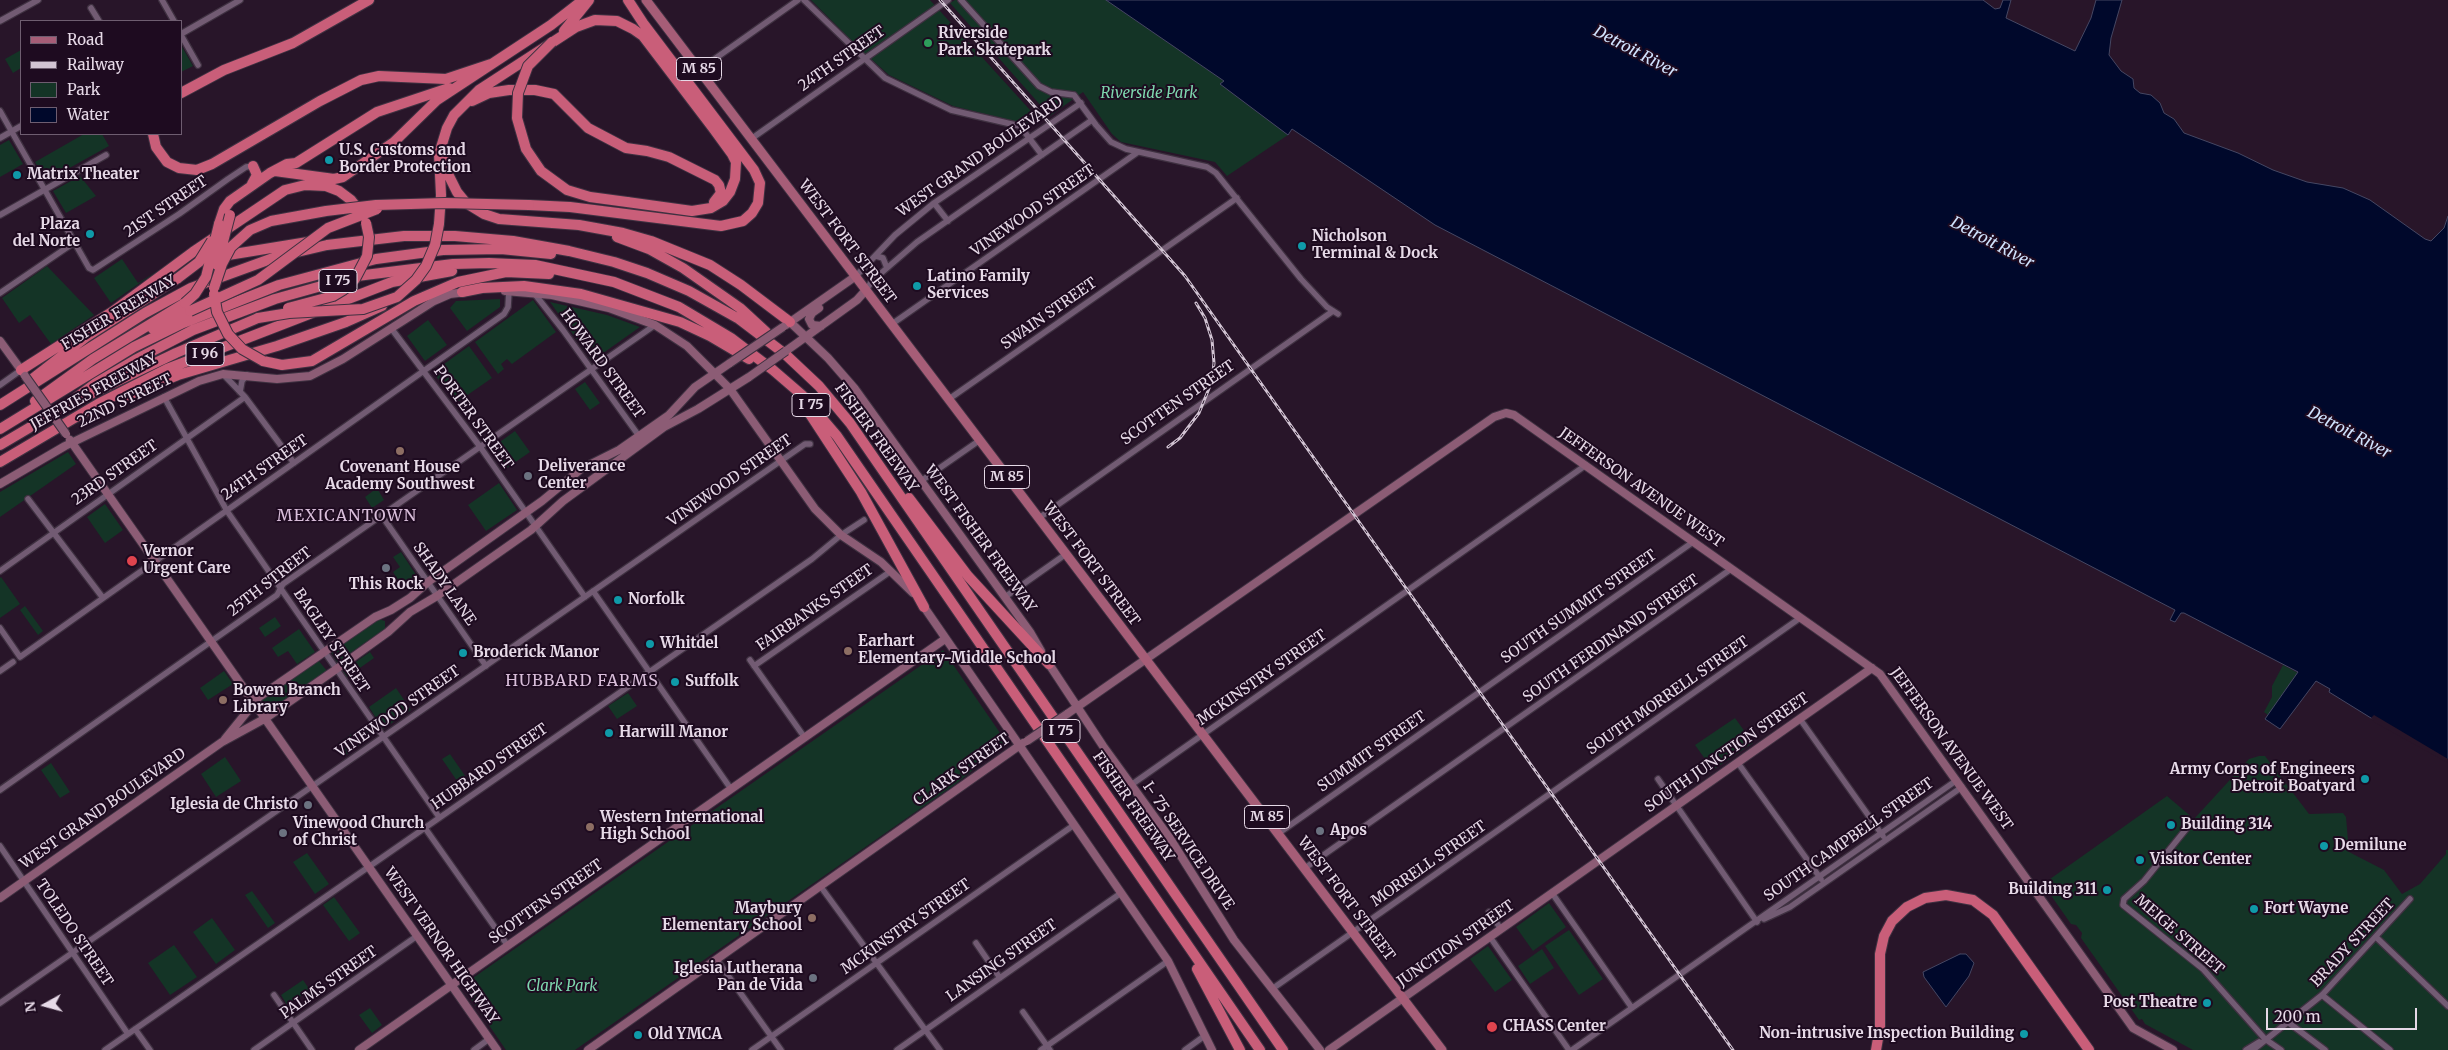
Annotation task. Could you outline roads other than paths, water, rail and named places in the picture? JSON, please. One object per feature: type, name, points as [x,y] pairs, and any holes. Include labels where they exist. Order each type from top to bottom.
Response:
[{"type":"highway","points":[[182,92],[224,70],[293,43],[369,0]]},
{"type":"highway","points":[[253,166],[273,172],[334,179],[341,178],[394,142],[437,100],[551,25],[583,0]]},
{"type":"highway","points":[[458,109],[488,93],[535,90],[554,94],[588,128],[626,148],[647,151],[679,161],[715,180],[721,191],[716,200],[700,205],[590,197],[567,190],[541,171],[526,149],[517,118],[518,93],[528,66],[564,31],[589,0]]},
{"type":"highway","points":[[214,288],[222,264],[232,247],[243,235],[257,226],[271,221],[326,211],[408,204],[551,206],[721,226],[743,221],[752,213],[758,202],[760,188],[754,170],[648,30],[628,0]]},
{"type":"highway","points":[[72,420],[157,382],[277,346],[346,322],[379,308],[397,297],[416,280],[426,266],[435,245],[441,195],[439,154],[449,122],[458,109],[479,90],[584,23],[607,20],[633,28],[649,42],[734,156],[736,169],[730,192],[723,201],[711,208],[692,210],[628,199]]},
{"type":"highway","points":[[153,135],[156,147],[168,162],[185,170],[202,169],[353,83],[372,77],[446,79],[491,64]]},
{"type":"highway","points":[[0,405],[86,337],[178,278],[202,258],[230,201],[248,188],[287,164],[296,164],[372,114],[464,82]]},
{"type":"highway","points":[[444,136],[448,174],[457,192],[466,203],[491,217],[579,225],[609,230],[666,246],[724,273],[786,325]]},
{"type":"highway","points":[[248,188],[256,179],[256,170],[253,166]]},
{"type":"highway","points":[[273,172],[273,178],[236,204],[230,215],[217,264],[214,288],[217,312],[228,334],[242,349],[263,361],[282,365],[312,361],[421,298],[458,282],[477,277],[522,272],[601,279]]},
{"type":"highway","points":[[23,373],[279,194],[298,186],[319,185],[339,192],[355,204],[366,223],[369,244],[366,261],[359,275],[347,287],[333,296],[258,318],[176,353],[61,409]]},
{"type":"highway","points":[[0,428],[112,346],[188,307],[258,280],[328,228],[367,212],[408,204]]},
{"type":"highway","points":[[540,222],[620,238],[672,261],[740,308],[794,362]]},
{"type":"highway","points":[[188,307],[206,277],[219,223]]},
{"type":"highway","points":[[164,274],[202,259],[273,246],[386,232],[421,236]]},
{"type":"highway","name":"FISHER FREEWAY","points":[[0,405],[120,328],[191,288],[276,257],[327,245],[387,237],[421,236],[478,237],[524,242],[580,253],[636,269],[684,288],[725,310],[759,333],[794,362],[827,395],[870,453],[1283,1050]]},
{"type":"highway","points":[[0,428],[134,347],[183,323],[260,292],[351,265],[443,250],[489,248],[546,253],[636,269]]},
{"type":"highway","name":"FISHER FREEWAY","points":[[0,444],[61,409],[96,383],[193,330],[275,299],[357,276],[459,263],[520,264],[565,270],[601,279],[651,295],[690,312],[740,344],[782,377],[814,408],[846,449],[1260,1050]]},
{"type":"highway","name":"JEFFRIES FREEWAY","points":[[0,462],[132,385],[167,369],[392,282],[430,273],[520,264]]},
{"type":"highway","points":[[462,292],[496,287],[537,287],[601,299],[690,326],[782,377],[840,457],[924,607]]},
{"type":"highway","points":[[258,318],[289,313],[363,309],[397,297]]},
{"type":"highway","points":[[870,453],[905,492],[968,576],[1048,664]]},
{"type":"highway","points":[[1876,1050],[1880,1026],[1880,950],[1886,930],[1895,918],[1912,904],[1930,897],[1946,895],[1972,900],[1993,915],[2089,1050]]},
{"type":"highway","points":[[1177,931],[1240,1050]]},
{"type":"main road","name":"WEST FORT STREET","points":[[646,0],[1306,868],[1442,1050]]},
{"type":"street","points":[[0,21],[38,0]]},
{"type":"street","points":[[162,0],[173,20]]},
{"type":"street","points":[[182,33],[230,3],[240,0]]},
{"type":"street","points":[[699,70],[798,0]]},
{"type":"street","points":[[804,0],[885,78],[951,110],[1020,126],[1042,155]]},
{"type":"street","name":"24TH STREET","points":[[751,139],[948,0]]},
{"type":"street","name":"WEST GRAND BOULEVARD","points":[[0,898],[222,742],[266,718],[388,632],[410,612],[437,596],[536,526],[563,501],[629,448],[639,436],[669,415],[695,387],[856,276],[900,230],[934,203],[1081,103],[1071,93],[1051,92],[1039,86],[961,0]]},
{"type":"street","points":[[91,8],[97,20]]},
{"type":"street","points":[[182,36],[198,65]]},
{"type":"street","points":[[1081,103],[1092,120],[1111,142],[1138,152],[1207,167],[1216,173],[1237,198]]},
{"type":"street","points":[[0,111],[75,242],[0,293]]},
{"type":"street","name":"WEST GRAND BOULEVARD","points":[[222,742],[255,702],[375,617],[410,598],[428,582],[581,469],[629,448],[698,409],[749,377],[857,300],[910,248],[1092,120]]},
{"type":"street","points":[[0,138],[20,126]]},
{"type":"street","name":"VINEWOOD STREET","points":[[892,324],[1138,152]]},
{"type":"street","points":[[0,215],[106,154]]},
{"type":"street","name":"21ST STREET","points":[[75,242],[89,268],[93,270],[179,214],[228,179],[253,166]]},
{"type":"street","name":"SWAIN STREET","points":[[949,399],[1237,198]]},
{"type":"street","name":"SCOTTEN STREET","points":[[1038,518],[1336,312],[1301,279],[1237,198]]},
{"type":"street","points":[[934,203],[948,221]]},
{"type":"street","points":[[876,256],[883,258],[888,268]]},
{"type":"street","points":[[821,326],[811,324],[811,315],[834,297],[844,285]]},
{"type":"street","points":[[223,374],[277,379],[310,376],[343,359],[443,296],[462,292],[509,291],[534,293],[594,304],[655,325],[687,346],[730,389],[815,509],[841,535],[891,570],[924,607],[1168,961],[1212,1050]]},
{"type":"street","name":"24TH STREET","points":[[0,628],[20,657],[504,314],[508,308],[509,291]]},
{"type":"street","name":"HOWARD STREET","points":[[534,293],[639,436]]},
{"type":"street","name":"HOWARD STREET","points":[[546,308],[546,300],[552,295]]},
{"type":"street","name":"25TH STREET","points":[[0,790],[277,596],[283,584],[481,448],[655,325]]},
{"type":"street","name":"WEST FISHER FREEWAY","points":[[786,325],[806,337],[855,389],[1030,632],[1048,664],[1130,785]]},
{"type":"street","name":"PORTER STREET","points":[[391,328],[481,448],[585,597]]},
{"type":"street","name":"WEST VERNOR HIGHWAY","points":[[0,341],[156,560],[497,1050]]},
{"type":"street","points":[[0,385],[23,373]]},
{"type":"street","points":[[223,374],[243,394],[294,463]]},
{"type":"street","name":"22ND STREET","points":[[72,442],[190,385],[223,374]]},
{"type":"street","points":[[243,394],[242,381],[247,375]]},
{"type":"street","name":"23RD STREET","points":[[0,571],[186,438],[243,394]]},
{"type":"street","name":"BAGLEY STREET","points":[[164,397],[227,511],[335,670],[440,817]]},
{"type":"street","name":"JEFFERSON AVENUE WEST","points":[[1506,414],[1521,419],[1872,668],[1890,684],[2133,1028],[2173,1050]]},
{"type":"street","name":"CLARK STREET","points":[[588,1050],[1145,658],[1355,515],[1494,417],[1506,414]]},
{"type":"street","points":[[921,481],[980,440]]},
{"type":"street","points":[[0,484],[72,442]]},
{"type":"street","name":"VINEWOOD STREET","points":[[0,1002],[313,787],[781,460],[805,444],[810,444]]},
{"type":"street","name":"MCKINSTRY STREET","points":[[1130,785],[1586,466]]},
{"type":"street","points":[[28,499],[103,598]]},
{"type":"street","name":"SHADY LANE","points":[[382,516],[486,666]]},
{"type":"street","name":"HUBBARD STREET","points":[[105,1050],[812,559],[841,535],[864,520]]},
{"type":"street","name":"SOUTH SUMMIT STREET","points":[[1480,692],[1693,542]]},
{"type":"street","points":[[1004,596],[1066,554]]},
{"type":"street","name":"SOUTH FERDINAND STREET","points":[[1306,868],[1731,569]]},
{"type":"street","name":"FAIRBANKS STEET","points":[[805,738],[752,663],[891,570]]},
{"type":"street","points":[[593,591],[731,789]]},
{"type":"street","name":"SOUTH MORRELL STREET","points":[[1551,793],[1800,618]]},
{"type":"street","name":"SCOTTEN STREET","points":[[359,1050],[945,639]]},
{"type":"street","points":[[0,671],[13,662]]},
{"type":"street","name":"SOUTH JUNCTION STREET","points":[[1598,861],[1872,668]]},
{"type":"street","name":"SUMMIT STREET","points":[[1279,833],[1480,692]]},
{"type":"street","points":[[1800,719],[1886,840]]},
{"type":"street","points":[[1738,763],[1824,884]]},
{"type":"street","points":[[1658,779],[1757,922]]},
{"type":"street","name":"SOUTH CAMPBELL STREET","points":[[1570,1050],[1757,922],[1881,833],[1959,783]]},
{"type":"street","name":"SOUTH CAMPBELL STREET","points":[[1757,922],[1790,907],[1824,884],[1886,840],[1959,783]]},
{"type":"street","name":"I- 75 SERVICE DRIVE","points":[[1130,785],[1169,837],[1223,922],[1320,1050]]},
{"type":"street","name":"MORRELL STREET","points":[[1272,989],[1551,793]]},
{"type":"street","name":"MEIGE STREET","points":[[2191,823],[2144,881],[2122,902],[2125,908],[2203,969],[2265,1039],[2281,1050]]},
{"type":"street","name":"MCKINSTRY STREET","points":[[752,1050],[1074,825]]},
{"type":"street","points":[[425,828],[508,946]]},
{"type":"street","name":"TOLEDO STREET","points":[[0,846],[128,1034]]},
{"type":"street","name":"JUNCTION STREET","points":[[1329,1050],[1598,861]]},
{"type":"street","points":[[821,887],[940,1050]]},
{"type":"street","name":"LANSING STREET","points":[[897,1050],[1121,893]]},
{"type":"street","points":[[1552,894],[1632,1008]]},
{"type":"street","name":"BRADY STREET","points":[[2246,1050],[2289,1023],[2322,995],[2410,899]]},
{"type":"street","points":[[1489,912],[1501,929]]},
{"type":"street","name":"PALMS STREET","points":[[254,1050],[417,936]]},
{"type":"street","points":[[1490,937],[1570,1050]]},
{"type":"street","points":[[2376,937],[2448,1006]]},
{"type":"street","points":[[976,943],[1000,978]]},
{"type":"street","points":[[717,960],[781,1050]]},
{"type":"street","points":[[1041,1050],[1049,1048],[1168,961]]},
{"type":"street","points":[[2322,995],[2390,1050]]},
{"type":"street","points":[[274,996],[312,1050]]},
{"type":"street","points":[[1023,1012],[1049,1048]]},
{"type":"street","points":[[2289,1023],[2325,1050]]},
{"type":"street","points":[[135,1029],[150,1050]]},
{"type":"street","points":[[1185,1050],[1204,1037]]},
{"type":"street","points":[[474,1050],[489,1039]]},
{"type":"street","name":"BRADY STREET","points":[[2253,1050],[2265,1039]]},
{"type":"water","name":"Detroit River","points":[[1106,0],[1983,0],[1995,9],[2000,8],[2003,0],[2011,0],[2006,18],[2075,51],[2091,18],[2096,0],[2122,0],[2111,38],[2109,55],[2121,71],[2133,79],[2134,88],[2140,93],[2151,95],[2160,103],[2164,113],[2174,119],[2184,133],[2307,182],[2343,188],[2370,200],[2425,239],[2431,241],[2444,228],[2448,216],[2448,761],[2371,718],[2329,692],[2330,689],[2316,681],[2280,729],[2265,719],[2298,672],[2184,613],[2181,613],[2175,622],[2170,620],[2175,610],[1435,225],[1292,129],[1288,135],[1220,84],[1224,81]]},
{"type":"water","points":[[1960,954],[1966,954],[1974,963],[1969,976],[1946,1007],[1924,977],[1923,972]]},
{"type":"railway","points":[[940,0],[1185,276],[1733,1050]]},
{"type":"railway","points":[[1168,447],[1180,438],[1199,413],[1212,381],[1214,363],[1212,340],[1205,318],[1196,303]]},
{"type":"place","name":"Riverside Park Skatepark","points":[[928,43]]},
{"type":"place","name":"U.S. Customs and Border Protection","points":[[329,160]]},
{"type":"place","name":"Matrix Theater","points":[[17,175]]},
{"type":"place","name":"Plaza del Norte","points":[[90,234]]},
{"type":"place","name":"Nicholson Terminal & Dock","points":[[1302,246]]},
{"type":"place","name":"Latino Family Services","points":[[917,286]]},
{"type":"place","name":"Covenant House Academy Southwest","points":[[400,451]]},
{"type":"place","name":"Deliverance Center","points":[[528,476]]},
{"type":"place","name":"Vernor Urgent Care","points":[[132,561]]},
{"type":"place","name":"This Rock","points":[[386,568]]},
{"type":"place","name":"Norfolk","points":[[618,600]]},
{"type":"place","name":"Whitdel","points":[[650,644]]},
{"type":"place","name":"Earhart Elementary-Middle School","points":[[848,651]]},
{"type":"place","name":"Broderick Manor","points":[[463,653]]},
{"type":"place","name":"Suffolk","points":[[675,682]]},
{"type":"place","name":"Bowen Branch Library","points":[[223,700]]},
{"type":"place","name":"Harwill Manor","points":[[609,733]]},
{"type":"place","name":"Army Corps of Engineers Detroit Boatyard","points":[[2365,779]]},
{"type":"place","name":"Iglesia de Christo","points":[[308,805]]},
{"type":"place","name":"Building 314","points":[[2171,825]]},
{"type":"place","name":"Western International High School","points":[[590,827]]},
{"type":"place","name":"Apos","points":[[1320,831]]},
{"type":"place","name":"Vinewood Church of Christ","points":[[283,833]]},
{"type":"place","name":"Demilune","points":[[2324,846]]},
{"type":"place","name":"Visitor Center","points":[[2140,860]]},
{"type":"place","name":"Building 311","points":[[2107,890]]},
{"type":"place","name":"Fort Wayne","points":[[2254,909]]},
{"type":"place","name":"Maybury Elementary School","points":[[812,918]]},
{"type":"place","name":"Iglesia Lutherana Pan de Vida","points":[[813,978]]},
{"type":"place","name":"Post Theatre","points":[[2207,1003]]},
{"type":"place","name":"CHASS Center","points":[[1492,1027]]},
{"type":"place","name":"Non-intrusive Inspection Building","points":[[2024,1034]]},
{"type":"place","name":"Old YMCA","points":[[638,1035]]},
{"type":"district","name":"MEXICANTOWN","points":[[347,516]]},
{"type":"district","name":"HUBBARD FARMS","points":[[582,681]]},
{"type":"park label","name":"Riverside Park","points":[[1149,94]]},
{"type":"park label","name":"Clark Park","points":[[562,987]]}]
